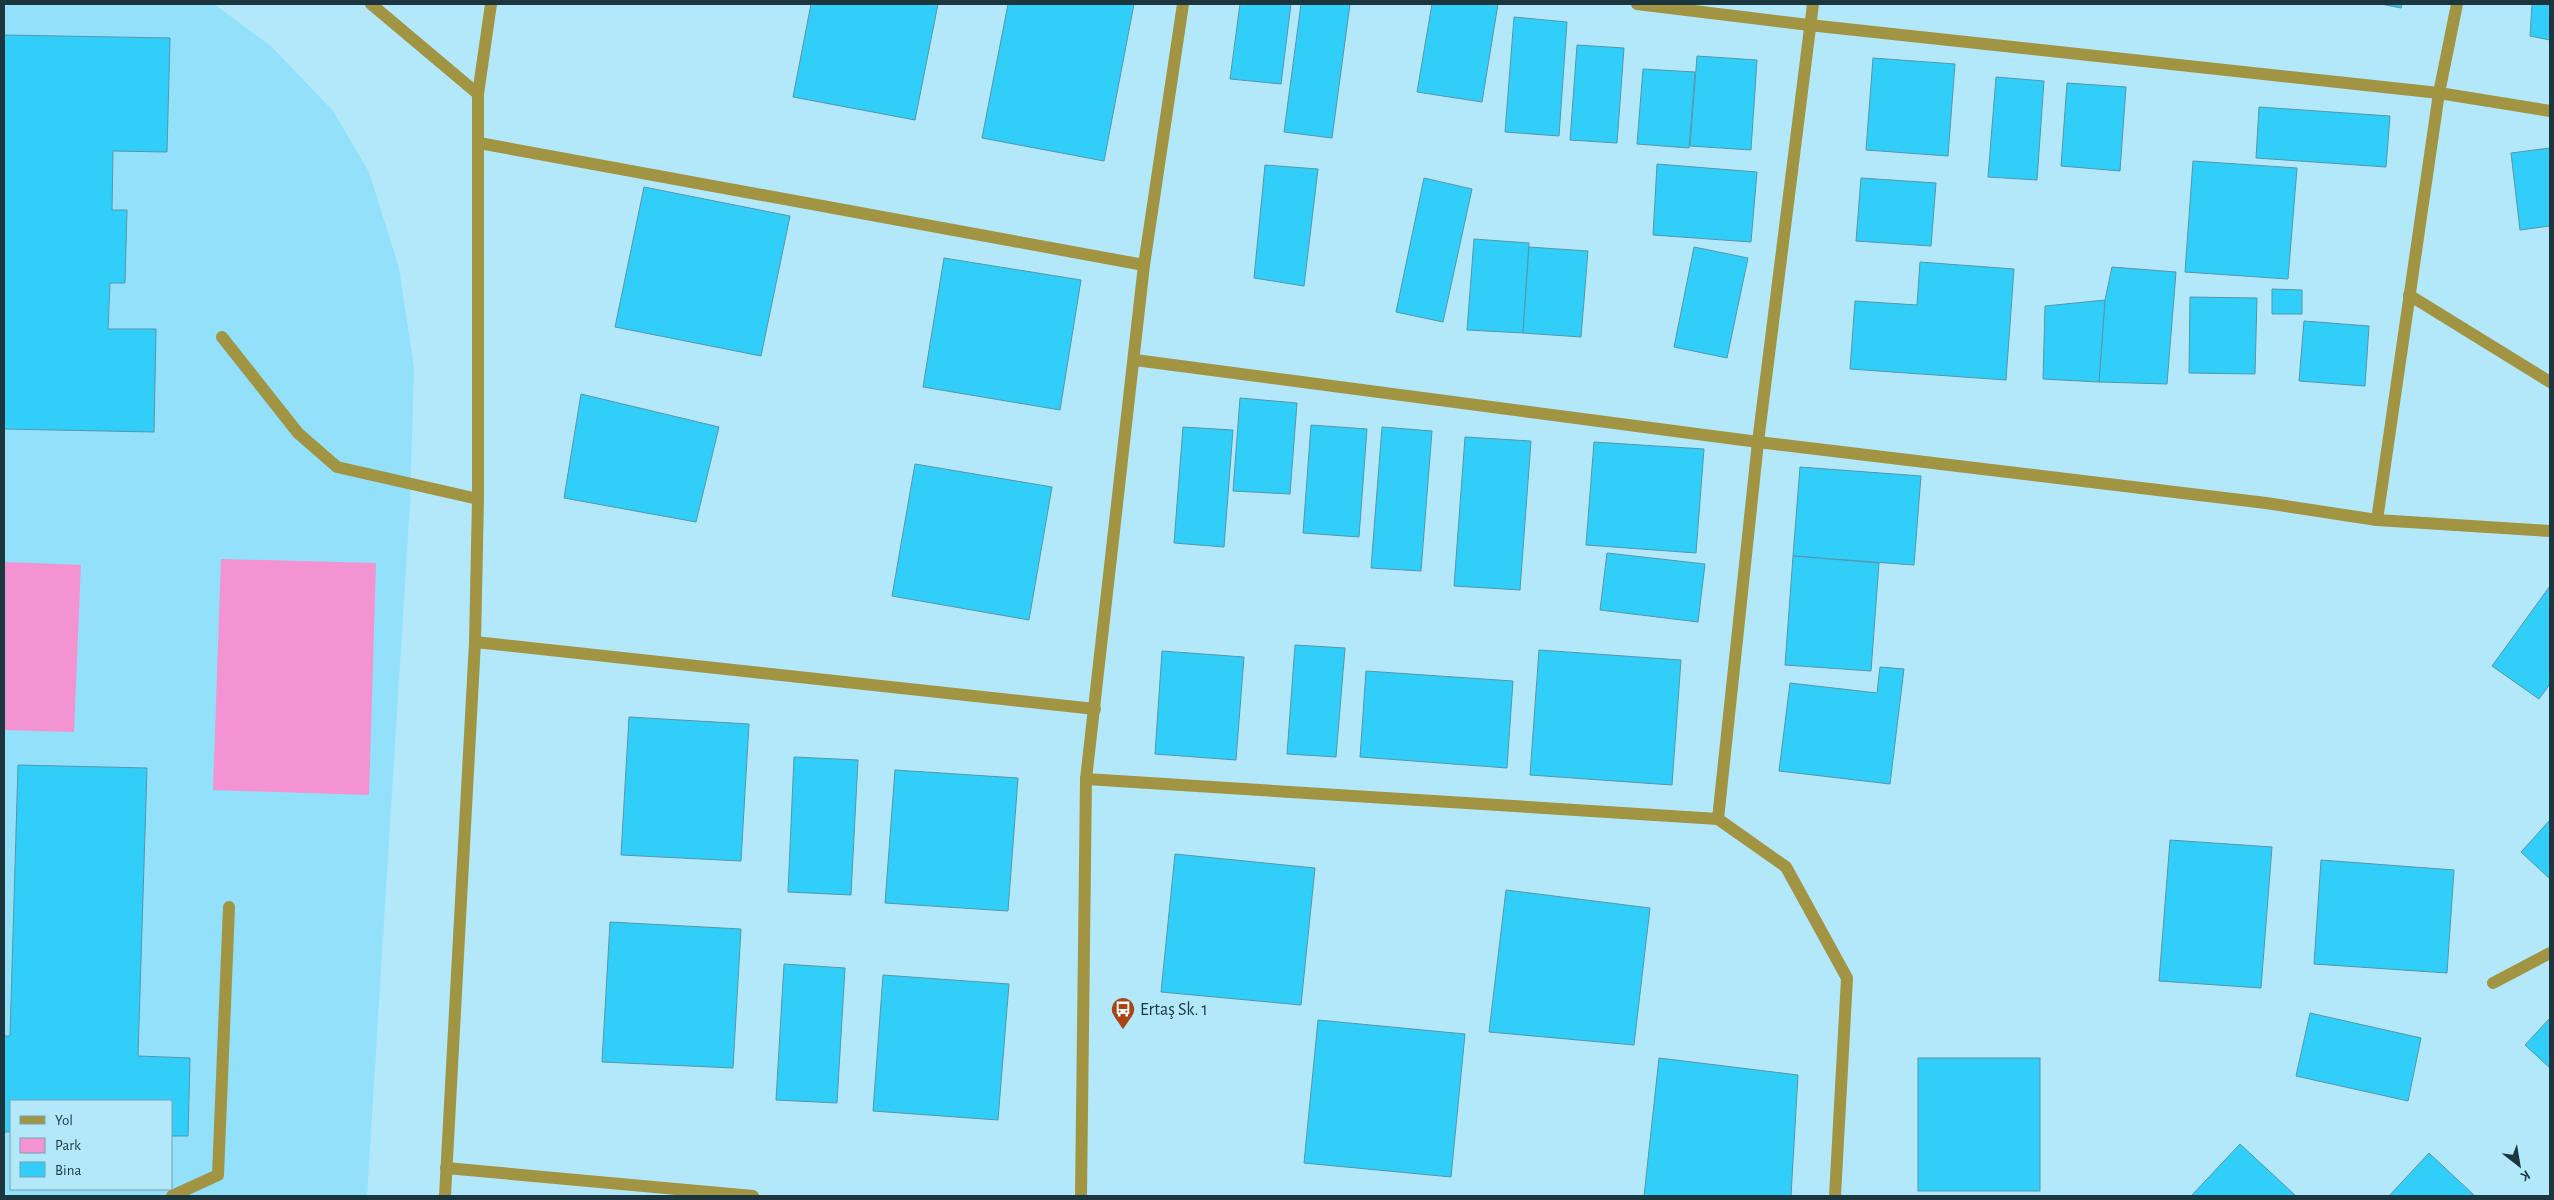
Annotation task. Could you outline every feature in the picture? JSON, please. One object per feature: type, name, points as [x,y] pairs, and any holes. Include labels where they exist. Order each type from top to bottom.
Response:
[{"type":"street","points":[[371,4],[478,94]]},
{"type":"street","points":[[445,1196],[475,642],[478,499],[478,94],[491,4]]},
{"type":"street","points":[[1080,1196],[1086,779],[1135,360],[1144,264],[1183,4]]},
{"type":"street","points":[[1637,4],[1809,25],[2439,93],[2550,111]]},
{"type":"street","points":[[1718,819],[1758,442],[1813,4]]},
{"type":"street","points":[[2377,520],[2439,93],[2457,4]]},
{"type":"street","points":[[479,144],[1144,264]]},
{"type":"street","points":[[2409,295],[2550,382]]},
{"type":"street","points":[[222,337],[298,433],[337,467],[478,499]]},
{"type":"street","points":[[1135,360],[1758,442],[2266,503],[2377,520],[2550,531]]},
{"type":"street","points":[[475,642],[1095,709]]},
{"type":"street","points":[[1086,779],[1718,819],[1786,867],[1847,978],[1835,1196]]},
{"type":"street","points":[[172,1196],[218,1175],[229,907]]},
{"type":"street","points":[[2493,983],[2550,953]]},
{"type":"street","points":[[446,1168],[753,1196]]},
{"type":"shaded area","points":[[4,4],[214,4],[272,47],[333,111],[369,172],[399,268],[414,368],[410,502],[367,1196],[4,1196]]},
{"type":"green space","points":[[221,559],[376,563],[369,795],[213,790]]},
{"type":"green space","points":[[4,562],[81,565],[74,732],[4,730]]},
{"type":"building","points":[[811,4],[938,4],[915,120],[793,97]]},
{"type":"building","points":[[1008,4],[1134,4],[1104,161],[982,138]]},
{"type":"building","points":[[1240,4],[1291,4],[1281,84],[1230,79]]},
{"type":"building","points":[[1301,4],[1350,4],[1332,138],[1284,132]]},
{"type":"building","points":[[1432,4],[1498,4],[1482,102],[1417,92]]},
{"type":"building","points":[[2381,4],[2402,4],[2401,8]]},
{"type":"building","points":[[2532,4],[2550,4],[2550,40],[2530,36]]},
{"type":"building","points":[[1514,17],[1567,22],[1559,136],[1505,132]]},
{"type":"building","points":[[4,35],[170,38],[167,152],[113,151],[112,210],[127,210],[125,283],[110,283],[108,329],[156,329],[154,432],[4,429]]},
{"type":"building","points":[[1577,45],[1624,48],[1617,143],[1570,140]]},
{"type":"building","points":[[1697,56],[1757,60],[1751,150],[1690,146]]},
{"type":"building","points":[[1873,58],[1955,64],[1948,156],[1866,150]]},
{"type":"building","points":[[1643,69],[1695,72],[1689,148],[1637,144]]},
{"type":"building","points":[[1996,77],[2044,81],[2037,180],[1988,177]]},
{"type":"building","points":[[2067,83],[2126,87],[2120,171],[2061,166]]},
{"type":"building","points":[[2259,107],[2390,116],[2386,167],[2256,158]]},
{"type":"building","points":[[2550,148],[2550,226],[2520,230],[2511,153]]},
{"type":"building","points":[[2193,161],[2297,168],[2288,279],[2185,272]]},
{"type":"building","points":[[1657,164],[1757,172],[1751,242],[1653,235]]},
{"type":"building","points":[[1265,165],[1318,169],[1304,286],[1254,278]]},
{"type":"building","points":[[1424,178],[1472,189],[1443,322],[1396,312]]},
{"type":"building","points":[[1861,178],[1936,183],[1931,246],[1856,241]]},
{"type":"building","points":[[644,187],[790,216],[761,356],[615,327]]},
{"type":"building","points":[[1474,239],[1529,243],[1523,333],[1467,330]]},
{"type":"building","points":[[1529,247],[1588,251],[1581,337],[1523,333]]},
{"type":"building","points":[[1694,247],[1748,258],[1727,358],[1674,347]]},
{"type":"building","points":[[944,258],[1081,280],[1060,410],[923,387]]},
{"type":"building","points":[[1920,262],[2014,269],[2006,380],[1850,369],[1855,301],[1917,305]]},
{"type":"building","points":[[2112,267],[2176,272],[2167,384],[2099,382],[2105,300]]},
{"type":"building","points":[[2272,289],[2302,290],[2302,314],[2272,314]]},
{"type":"building","points":[[2190,297],[2257,298],[2255,374],[2189,373]]},
{"type":"building","points":[[2105,300],[2099,382],[2043,379],[2045,306]]},
{"type":"building","points":[[2304,321],[2369,326],[2365,386],[2299,381]]},
{"type":"building","points":[[581,394],[719,427],[696,522],[564,498]]},
{"type":"building","points":[[1240,398],[1297,403],[1290,494],[1233,491]]},
{"type":"building","points":[[1311,425],[1367,429],[1359,537],[1303,533]]},
{"type":"building","points":[[1183,427],[1233,430],[1224,547],[1174,543]]},
{"type":"building","points":[[1382,427],[1432,431],[1421,571],[1371,568]]},
{"type":"building","points":[[1465,437],[1531,441],[1520,590],[1454,586]]},
{"type":"building","points":[[1594,442],[1704,449],[1696,553],[1586,545]]},
{"type":"building","points":[[915,464],[1052,487],[1029,620],[892,596]]},
{"type":"building","points":[[1800,467],[1921,476],[1914,565],[1793,556]]},
{"type":"building","points":[[1607,553],[1705,564],[1698,622],[1600,610]]},
{"type":"building","points":[[1793,556],[1879,563],[1871,671],[1785,665]]},
{"type":"building","points":[[2550,586],[2550,684],[2539,699],[2492,666]]},
{"type":"building","points":[[1295,645],[1345,648],[1336,757],[1287,754]]},
{"type":"building","points":[[1539,650],[1681,660],[1672,785],[1530,775]]},
{"type":"building","points":[[1162,651],[1244,657],[1236,760],[1155,754]]},
{"type":"building","points":[[1880,667],[1904,669],[1890,784],[1779,771],[1790,683],[1877,693]]},
{"type":"building","points":[[1366,671],[1513,681],[1507,768],[1360,757]]},
{"type":"building","points":[[629,717],[749,724],[741,861],[621,855]]},
{"type":"building","points":[[794,757],[858,760],[851,895],[788,892]]},
{"type":"building","points":[[18,765],[147,768],[138,1056],[190,1058],[188,1136],[172,1136],[172,1100],[10,1100],[10,1132],[4,1132],[4,1036],[10,1036]]},
{"type":"building","points":[[895,770],[1018,778],[1008,911],[885,903]]},
{"type":"building","points":[[2550,820],[2550,879],[2521,852]]},
{"type":"building","points":[[2170,840],[2272,847],[2261,988],[2159,981]]},
{"type":"building","points":[[1175,854],[1315,868],[1301,1005],[1161,992]]},
{"type":"building","points":[[2321,860],[2454,870],[2447,973],[2314,964]]},
{"type":"building","points":[[1506,890],[1650,908],[1634,1045],[1489,1032]]},
{"type":"building","points":[[610,922],[741,929],[733,1068],[602,1062]]},
{"type":"building","points":[[784,964],[845,968],[837,1103],[776,1100]]},
{"type":"building","points":[[883,975],[1009,984],[998,1120],[873,1111]]},
{"type":"building","points":[[2310,1013],[2421,1038],[2408,1101],[2296,1076]]},
{"type":"building","points":[[2550,1018],[2550,1068],[2525,1045]]},
{"type":"building","points":[[1318,1020],[1465,1034],[1451,1177],[1304,1163]]},
{"type":"building","points":[[1659,1058],[1798,1075],[1791,1196],[1644,1196]]},
{"type":"building","points":[[1918,1058],[2040,1058],[2040,1191],[1918,1191]]},
{"type":"building","points":[[2240,1144],[2296,1196],[2191,1196]]},
{"type":"building","points":[[2429,1153],[2475,1196],[2389,1196]]},
{"type":"place","name":"Ertaş Sk. 1","points":[[1123,1030]]}]
